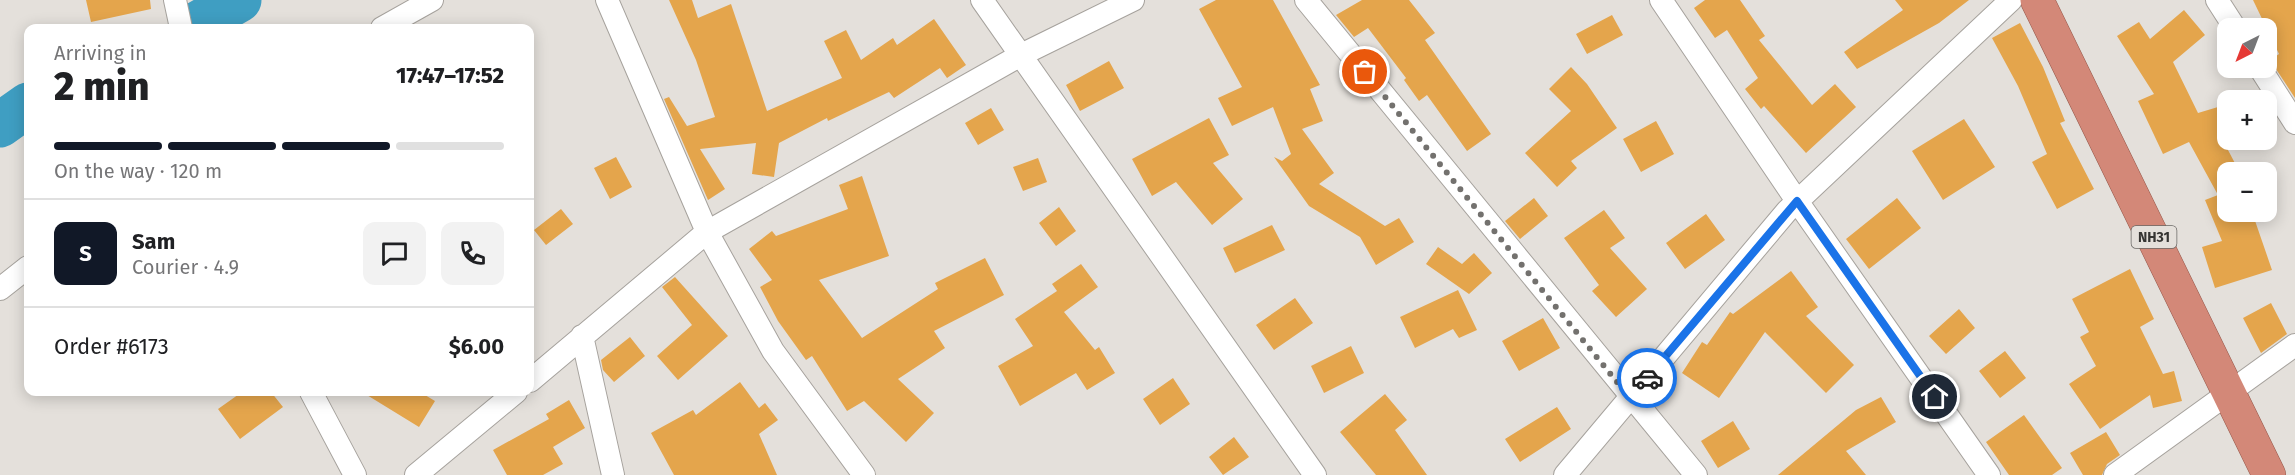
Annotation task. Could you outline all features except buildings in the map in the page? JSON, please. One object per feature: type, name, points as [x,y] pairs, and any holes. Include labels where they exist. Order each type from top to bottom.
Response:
[{"type":"highway","name":"NH31","points":[[2037,0],[2270,475]]},
{"type":"street","points":[[175,0],[181,24]]},
{"type":"street","points":[[389,24],[432,0]]},
{"type":"street","points":[[607,0],[707,232],[773,351],[864,475]]},
{"type":"street","points":[[982,0],[1315,475]]},
{"type":"street","points":[[534,378],[707,232],[1021,55],[1133,0]]},
{"type":"street","points":[[1306,0],[1630,398],[1696,475]]},
{"type":"street","points":[[1661,0],[1797,201],[1989,475]]},
{"type":"street","points":[[1564,475],[1797,201],[2011,0]]},
{"type":"street","points":[[2217,0],[2229,18]]},
{"type":"street","points":[[2266,78],[2295,123]]},
{"type":"street","points":[[0,289],[24,270]]},
{"type":"street","points":[[582,336],[613,475]]},
{"type":"street","points":[[2115,475],[2295,345]]},
{"type":"street","points":[[313,396],[355,475]]},
{"type":"street","points":[[416,475],[511,396]]},
{"type":"waterway","points":[[197,24],[239,0]]},
{"type":"waterway","points":[[0,125],[24,108]]},
{"type":"way so far","points":[[1365,72],[1630,398],[1647,378]]},
{"type":"route","points":[[1647,378],[1797,201],[1935,397]]}]
